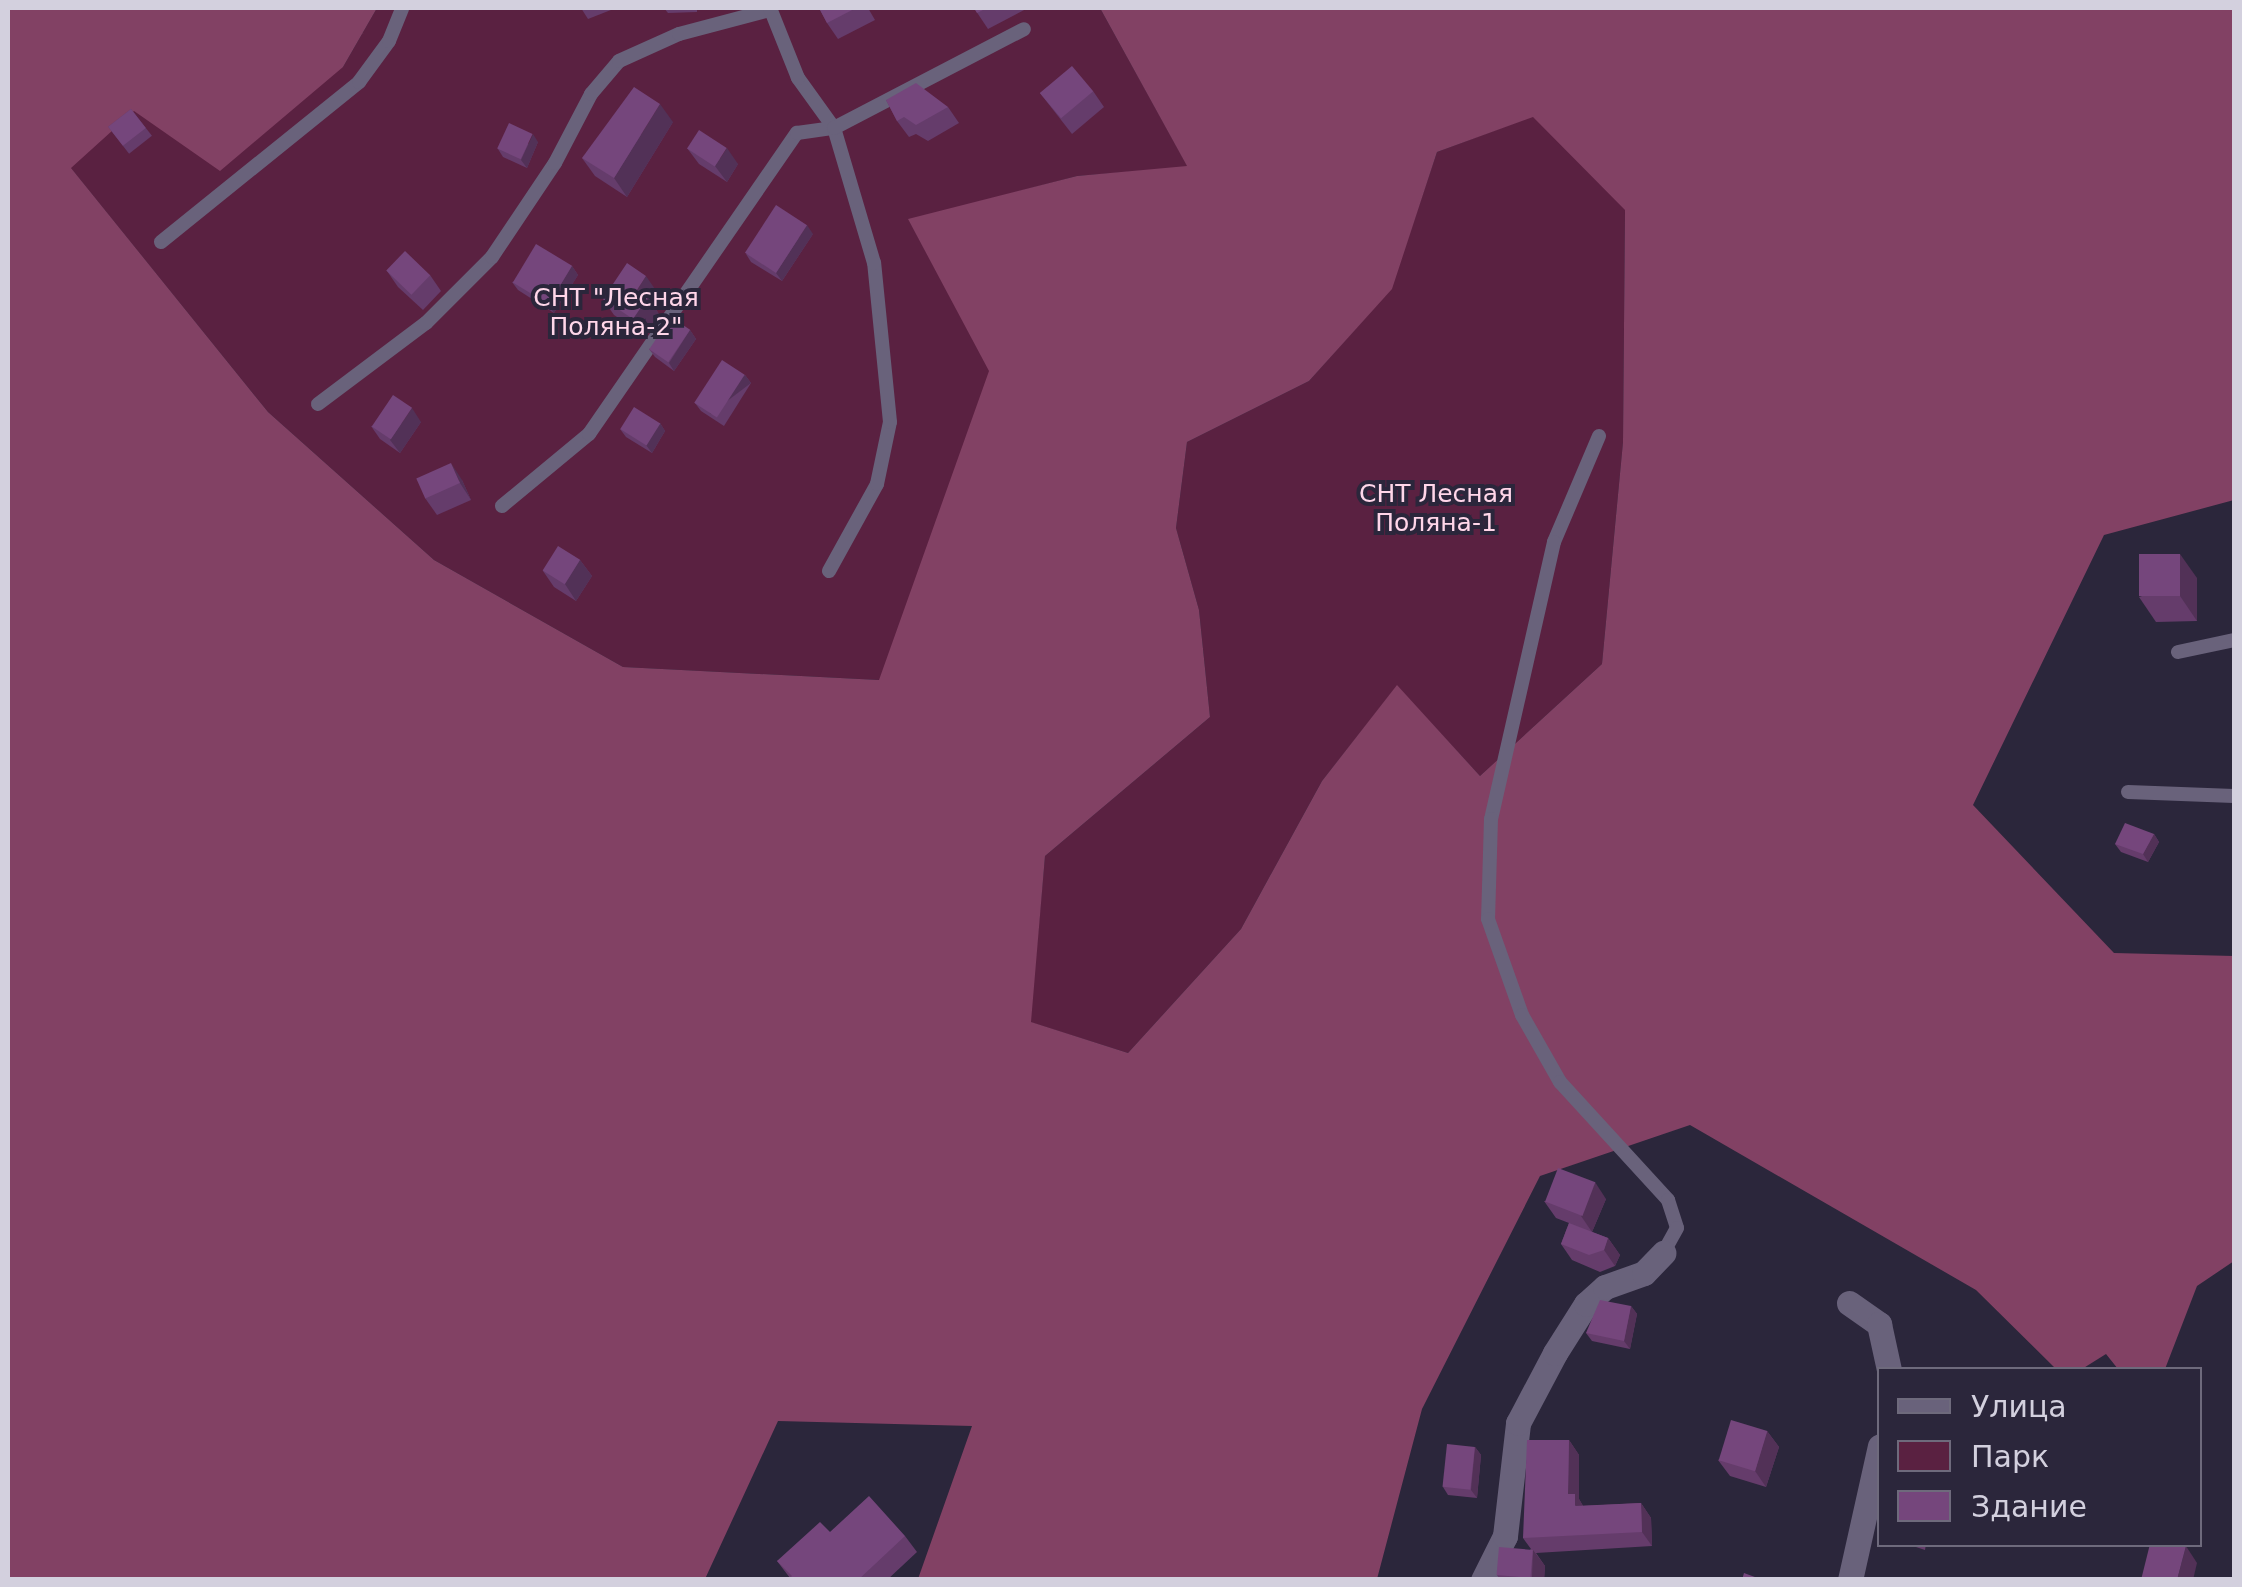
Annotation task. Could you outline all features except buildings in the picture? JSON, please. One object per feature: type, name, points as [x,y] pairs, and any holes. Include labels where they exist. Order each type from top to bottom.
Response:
[{"type":"street","points":[[1483,1580],[1505,1536],[1518,1423],[1556,1353],[1586,1304],[1606,1287],[1644,1273],[1663,1252]]},
{"type":"street","points":[[1849,1303],[1879,1324],[1888,1367]]},
{"type":"street","points":[[1850,1580],[1877,1459]]},
{"type":"lane","points":[[161,242],[359,82],[389,41],[402,8]]},
{"type":"lane","points":[[318,404],[426,324],[492,257],[555,164],[591,94],[619,60],[680,34],[770,9],[798,78],[834,128],[874,262],[890,422],[877,484],[830,571]]},
{"type":"lane","points":[[502,506],[590,434],[797,134],[834,128],[1024,29]]},
{"type":"lane","points":[[1599,436],[1554,542],[1491,819],[1488,919],[1522,1015],[1560,1082],[1668,1200],[1677,1228],[1663,1252]]},
{"type":"lane","points":[[2178,652],[2234,640]]},
{"type":"lane","points":[[2128,792],[2234,796]]},
{"type":"green space","name":"СНТ \"Лесная Поляна-2\"","points":[[377,8],[1100,8],[1188,167],[1077,176],[909,220],[990,371],[880,680],[623,667],[434,560],[268,412],[70,167],[134,110],[343,67]]},
{"type":"green space","name":"СНТ Лесная Поляна-1","points":[[1533,116],[1625,209],[1623,442],[1602,664],[1480,776],[1397,686],[1322,781],[1241,929],[1128,1053],[1030,1022],[1045,856],[1210,717],[1199,610],[1176,528],[1187,442],[1309,381],[1391,289],[1437,152]]},
{"type":"shaded area","points":[[8,8],[377,8],[343,67],[220,171],[134,111],[71,168],[268,412],[434,560],[623,667],[879,680],[989,371],[908,219],[1077,176],[1187,166],[1100,8],[2234,8],[2234,500],[2104,535],[1973,805],[2114,953],[2234,956],[2234,1261],[2197,1286],[2166,1367],[2116,1367],[2106,1354],[2085,1367],[2054,1367],[1976,1290],[1690,1125],[1540,1176],[1422,1409],[1377,1579],[918,1579],[972,1426],[778,1421],[705,1579],[8,1580]],"holes":[[[1533,117],[1625,210],[1623,442],[1602,664],[1480,776],[1397,685],[1322,781],[1241,929],[1128,1053],[1031,1022],[1045,856],[1210,717],[1199,610],[1176,528],[1187,442],[1309,381],[1392,289],[1437,152]]]}]
